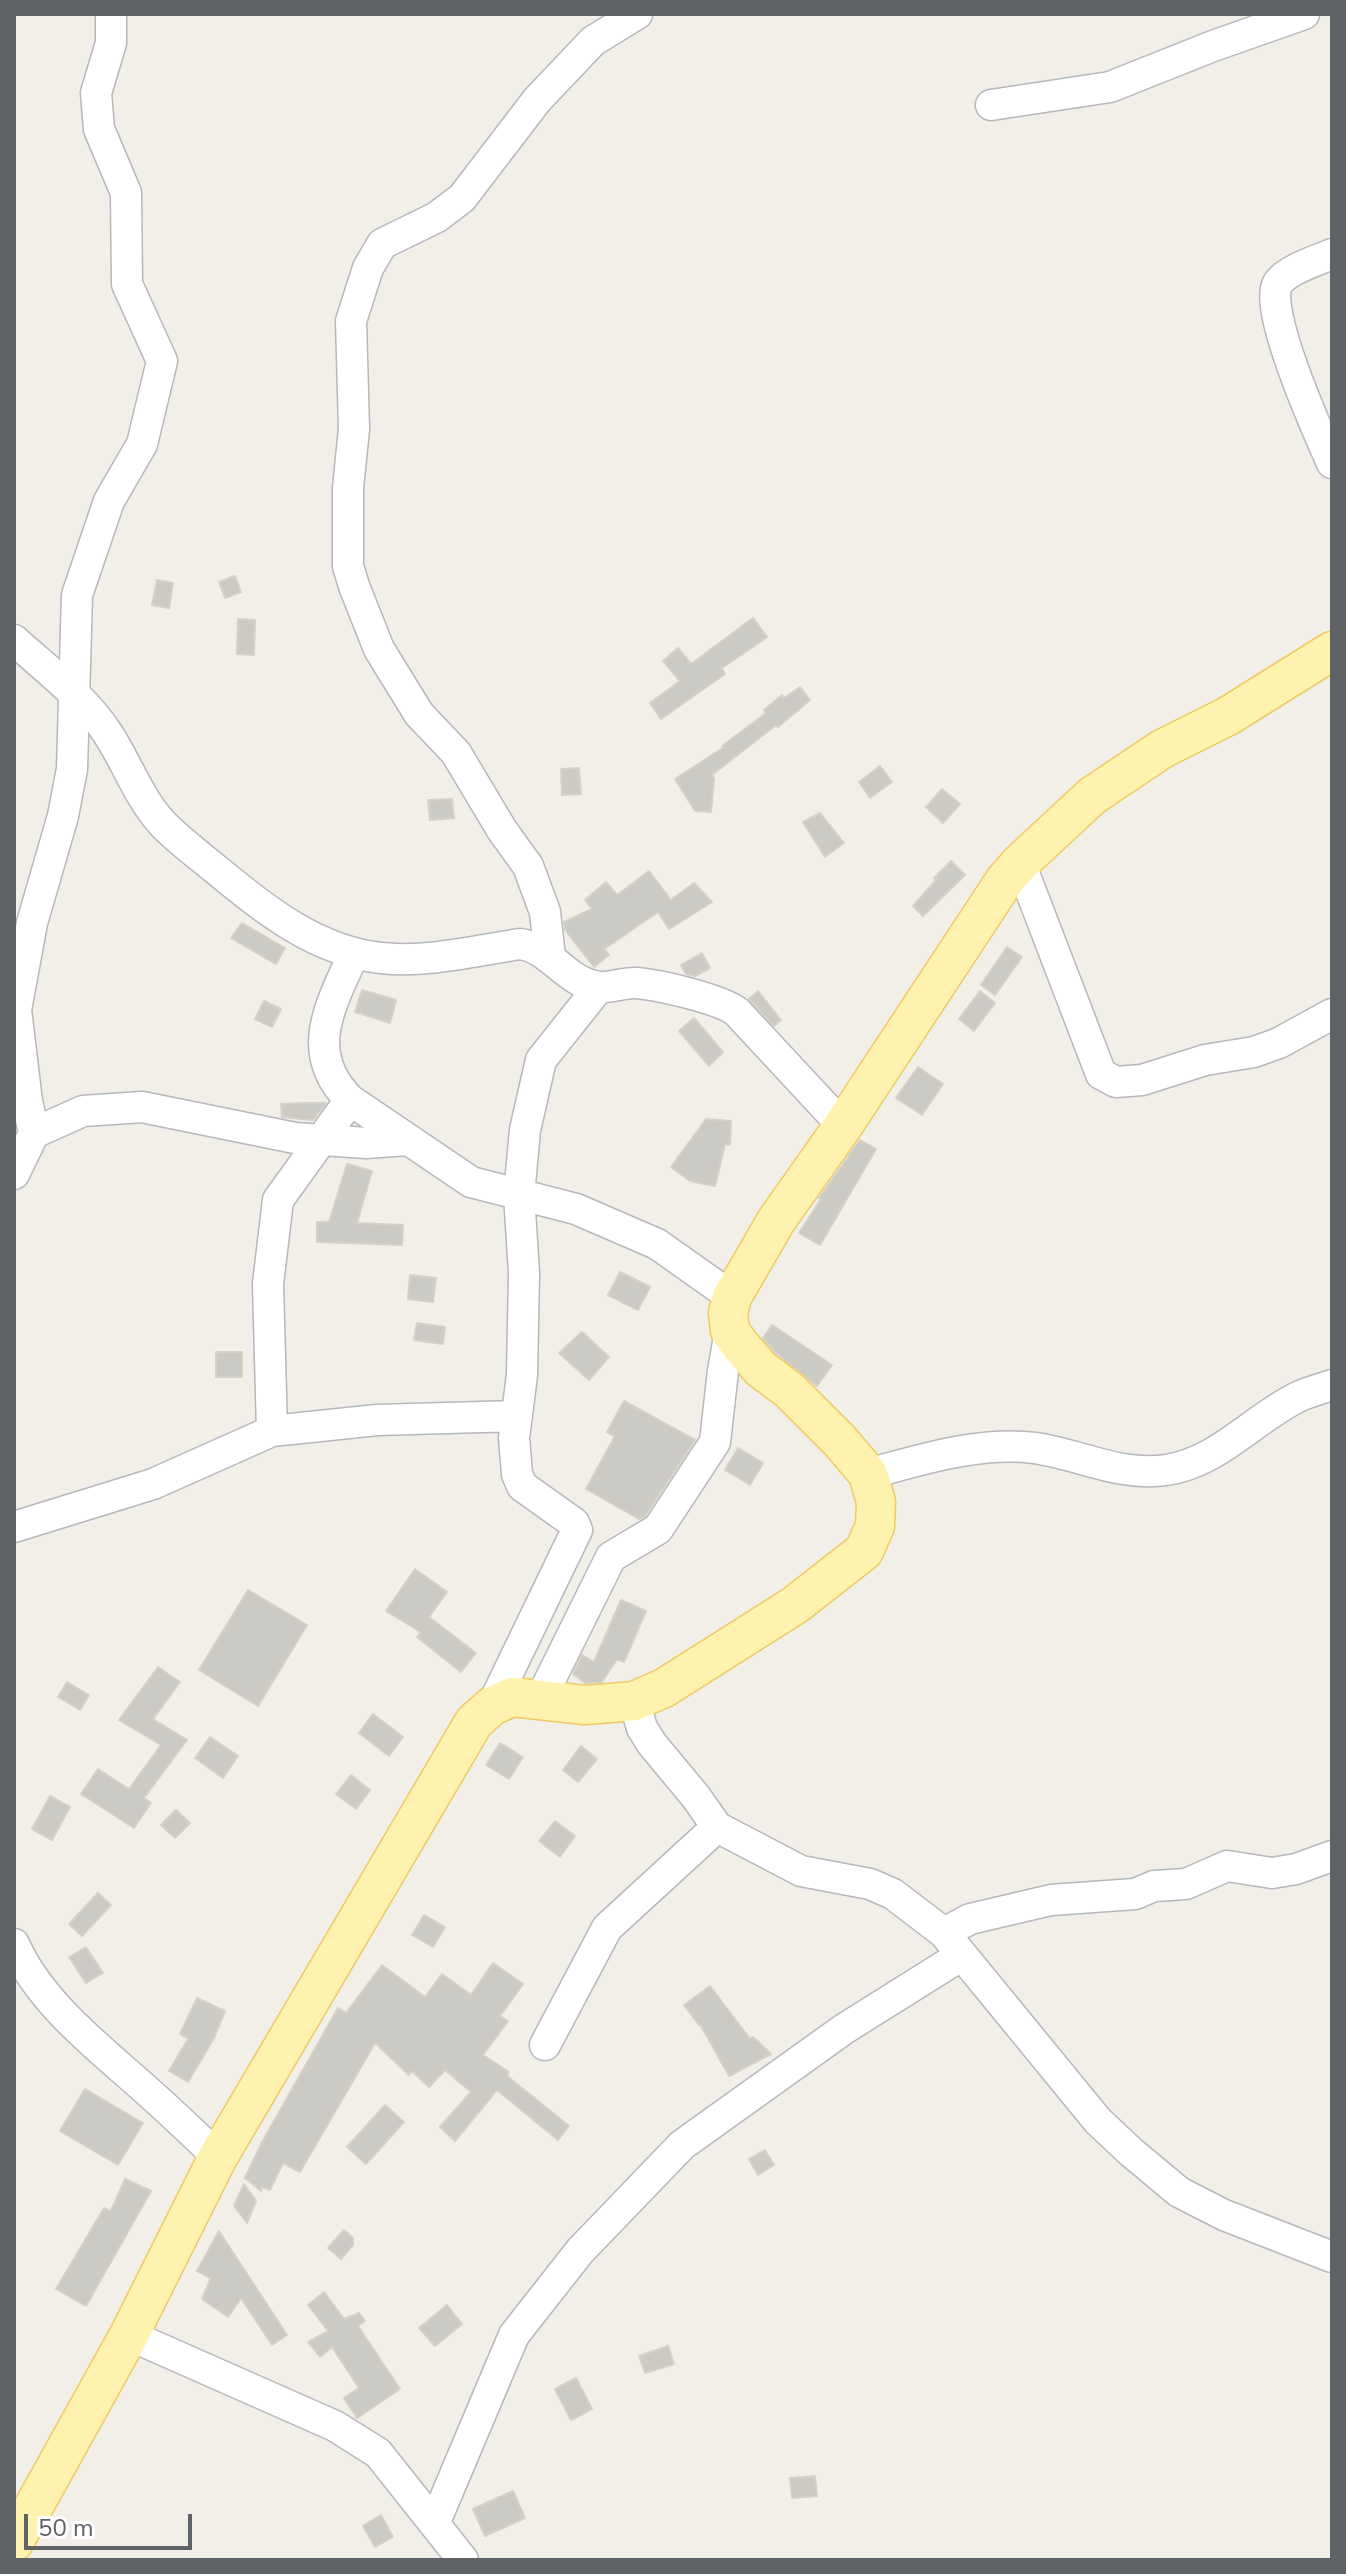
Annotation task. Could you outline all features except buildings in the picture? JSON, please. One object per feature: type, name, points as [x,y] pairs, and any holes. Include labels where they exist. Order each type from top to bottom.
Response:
[{"type":"main road","points":[[14,2542],[129,2335],[218,2157],[474,1722],[492,1706],[512,1697],[585,1705],[634,1701],[664,1688],[795,1605],[864,1551],[875,1526],[876,1502],[868,1474],[789,1390],[761,1369],[731,1314],[776,1221],[843,1126],[1012,871],[1092,796],[1162,749],[1228,716],[1332,651]]},
{"type":"street","points":[[14,1174],[34,1133],[16,1010],[32,923],[63,816],[72,769],[77,595],[109,501],[142,444],[162,361],[127,284],[126,193],[99,129],[96,93],[111,43],[111,14]]},
{"type":"street","points":[[550,957],[545,912],[528,866],[502,830],[456,753],[419,714],[379,649],[354,586],[348,566],[348,488],[354,429],[351,321],[368,268],[382,244],[437,217],[462,198],[537,100],[593,41],[637,14]]},
{"type":"street","points":[[991,105],[1110,87],[1304,14]]},
{"type":"street","points":[[1332,254],[1290,274],[1278,284],[1274,298],[1279,325],[1308,409],[1332,463]]},
{"type":"street","points":[[14,640],[73,693],[107,732],[161,822],[266,910],[321,941],[354,953],[381,958],[419,958],[520,944],[533,946],[573,977],[599,987],[635,983],[730,1007],[843,1126]]},
{"type":"street","points":[[1012,871],[1101,1074],[1116,1082],[1142,1080],[1205,1060],[1254,1052],[1279,1043],[1332,1014]]},
{"type":"street","points":[[354,953],[324,1023],[323,1044],[328,1071],[337,1088],[471,1182],[576,1209],[657,1244],[731,1314],[715,1442],[658,1529],[611,1557],[541,1698]]},
{"type":"street","points":[[492,1706],[577,1530],[574,1523],[522,1486],[515,1458],[523,1341],[524,1273],[519,1195],[525,1130],[541,1060],[599,987]]},
{"type":"street","points":[[272,1431],[268,1284],[278,1200],[350,1100]]},
{"type":"street","points":[[34,1133],[83,1111],[142,1107],[295,1138],[366,1143],[407,1140]]},
{"type":"street","points":[[868,1474],[953,1452],[1001,1448],[1034,1448],[1144,1473],[1169,1470],[1206,1458],[1298,1397],[1332,1385]]},
{"type":"street","points":[[14,1527],[153,1484],[272,1431],[377,1420],[517,1416]]},
{"type":"street","points":[[575,1538],[611,1557]]},
{"type":"street","points":[[634,1701],[642,1728],[652,1744],[717,1827],[801,1871],[870,1884],[893,1894],[953,1944],[1098,2121],[1179,2192],[1224,2215],[1332,2257]]},
{"type":"street","points":[[545,2045],[607,1928],[717,1827]]},
{"type":"street","points":[[435,2522],[514,2335],[580,2251],[682,2145],[844,2029],[953,1944],[970,1919],[1039,1902],[1135,1894],[1154,1886],[1186,1884],[1227,1866],[1272,1873],[1296,1869],[1332,1856]]},
{"type":"street","points":[[14,1944],[22,1962],[88,2038],[218,2157]]},
{"type":"street","points":[[129,2335],[335,2426],[378,2453],[463,2560]]}]
